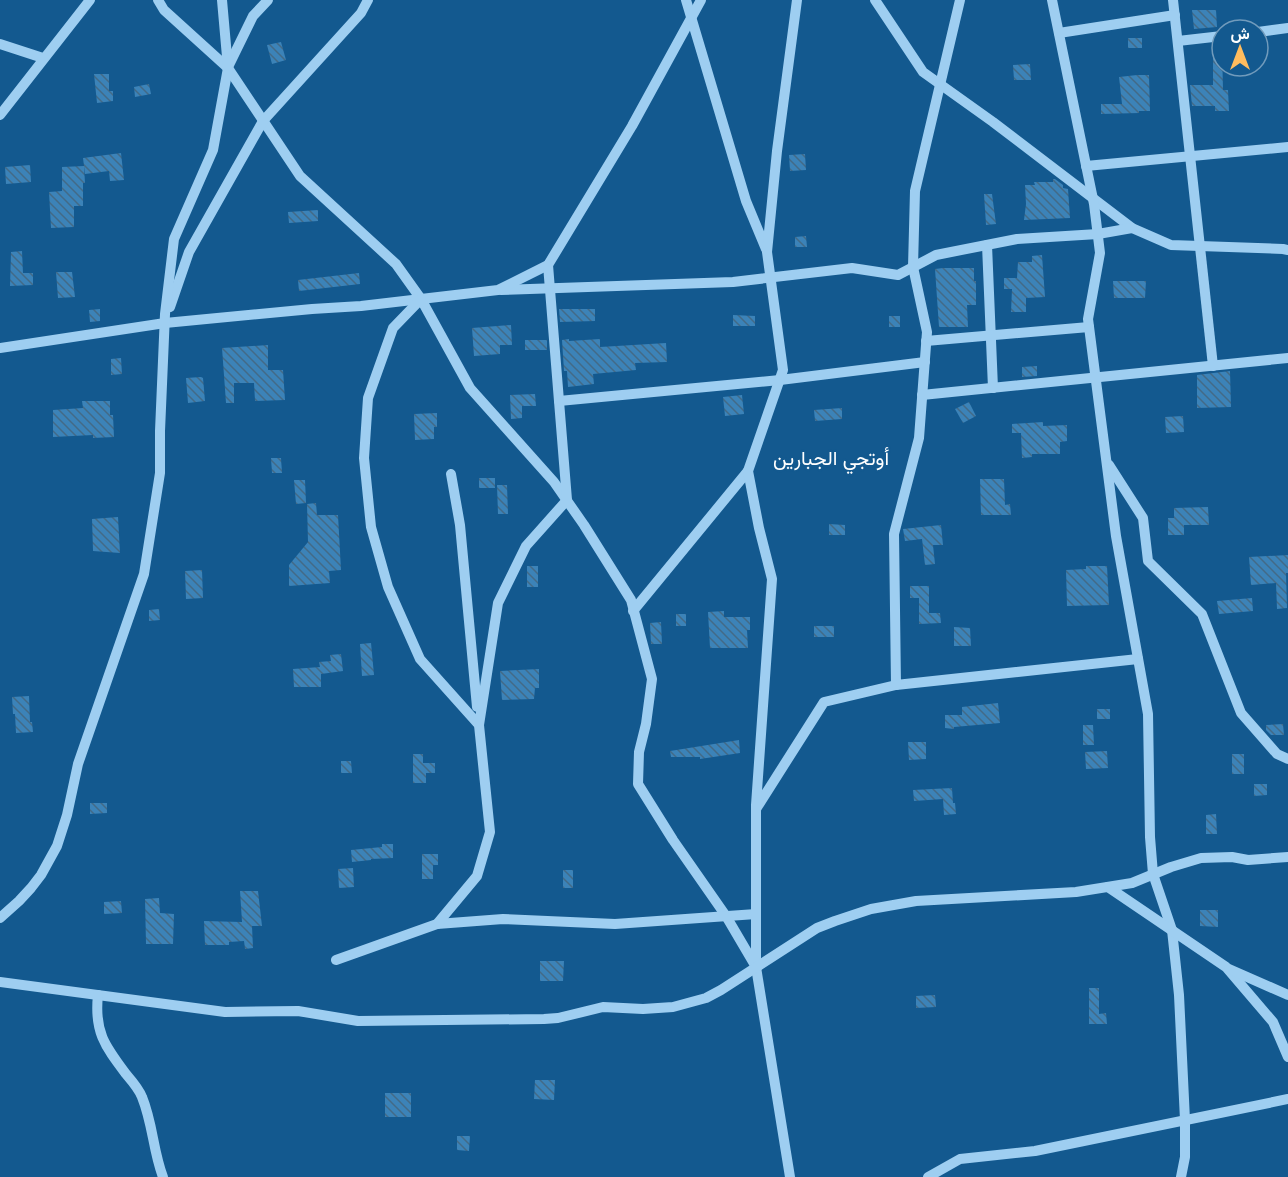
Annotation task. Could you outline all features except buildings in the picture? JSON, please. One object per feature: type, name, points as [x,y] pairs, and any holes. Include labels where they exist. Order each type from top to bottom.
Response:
[{"type":"street","points":[[0,115],[90,0]]},
{"type":"street","points":[[158,0],[164,10],[228,68],[300,176],[396,264],[422,299],[470,388],[554,482],[631,600],[652,678],[646,724],[639,752],[638,784],[673,840],[726,916],[756,967]]},
{"type":"street","points":[[222,0],[228,68]]},
{"type":"street","points":[[0,918],[31,888],[57,846],[67,815],[78,764],[144,574],[160,473],[165,323],[174,239],[213,150],[228,68],[253,16],[268,0]]},
{"type":"street","points":[[165,323],[189,252],[263,121],[361,12],[368,0]]},
{"type":"street","points":[[686,0],[746,201],[767,252]]},
{"type":"street","points":[[498,290],[548,266],[632,126],[701,0]]},
{"type":"street","points":[[633,610],[748,471],[783,370],[767,252],[777,151],[797,0]]},
{"type":"street","points":[[875,0],[923,72],[1132,228],[1171,245],[1288,250]]},
{"type":"street","points":[[896,685],[894,534],[919,438],[927,332],[913,267],[915,192],[960,0]]},
{"type":"street","points":[[1052,0],[1092,196],[1101,253],[1088,319],[1116,536],[1148,714],[1150,837],[1153,874],[1172,930],[1179,994],[1185,1120],[1185,1157],[1181,1177]]},
{"type":"street","points":[[1173,0],[1213,366]]},
{"type":"street","points":[[1059,33],[1174,15]]},
{"type":"street","points":[[1270,30],[1288,28]]},
{"type":"street","points":[[1178,41],[1210,37]]},
{"type":"street","points":[[0,44],[44,58]]},
{"type":"street","points":[[1086,166],[1288,147]]},
{"type":"street","points":[[0,348],[165,323],[498,290],[733,282],[852,268],[898,275],[936,255],[1017,239],[1098,234],[1132,228]]},
{"type":"street","points":[[987,245],[993,388]]},
{"type":"street","points":[[479,725],[498,603],[526,546],[567,500],[548,266]]},
{"type":"street","points":[[422,299],[393,328],[368,398],[364,458],[371,527],[388,587],[420,659],[479,725]]},
{"type":"street","points":[[926,341],[1089,327]]},
{"type":"street","points":[[922,395],[1288,358]]},
{"type":"street","points":[[559,401],[780,380],[925,362]]},
{"type":"street","points":[[1107,463],[1143,518],[1148,561],[1202,614],[1241,712],[1277,754],[1288,759]]},
{"type":"street","points":[[748,471],[772,579],[756,810],[756,967],[790,1177]]},
{"type":"street","points":[[437,924],[477,876],[490,832],[460,525],[452,474]]},
{"type":"street","points":[[756,810],[824,702],[896,685],[1138,658]]},
{"type":"street","points":[[0,982],[225,1012],[298,1011],[342,1020],[373,1022],[544,1019],[558,1018],[603,1007],[658,1009],[689,1003],[721,990],[817,928],[871,909],[916,900],[1076,892],[1132,883],[1201,858],[1248,860],[1288,857]]},
{"type":"street","points":[[1108,887],[1226,967],[1288,996]]},
{"type":"street","points":[[336,960],[437,924],[503,919],[615,924],[756,914]]},
{"type":"street","points":[[1226,967],[1273,1022],[1288,1057]]},
{"type":"street","points":[[98,995],[97,1018],[101,1035],[110,1052],[141,1093],[150,1117],[163,1177]]},
{"type":"street","points":[[928,1177],[960,1159],[1035,1151],[1288,1098]]},
{"type":"district","name":"أوتجي الجبارين","points":[[831,458]]}]
